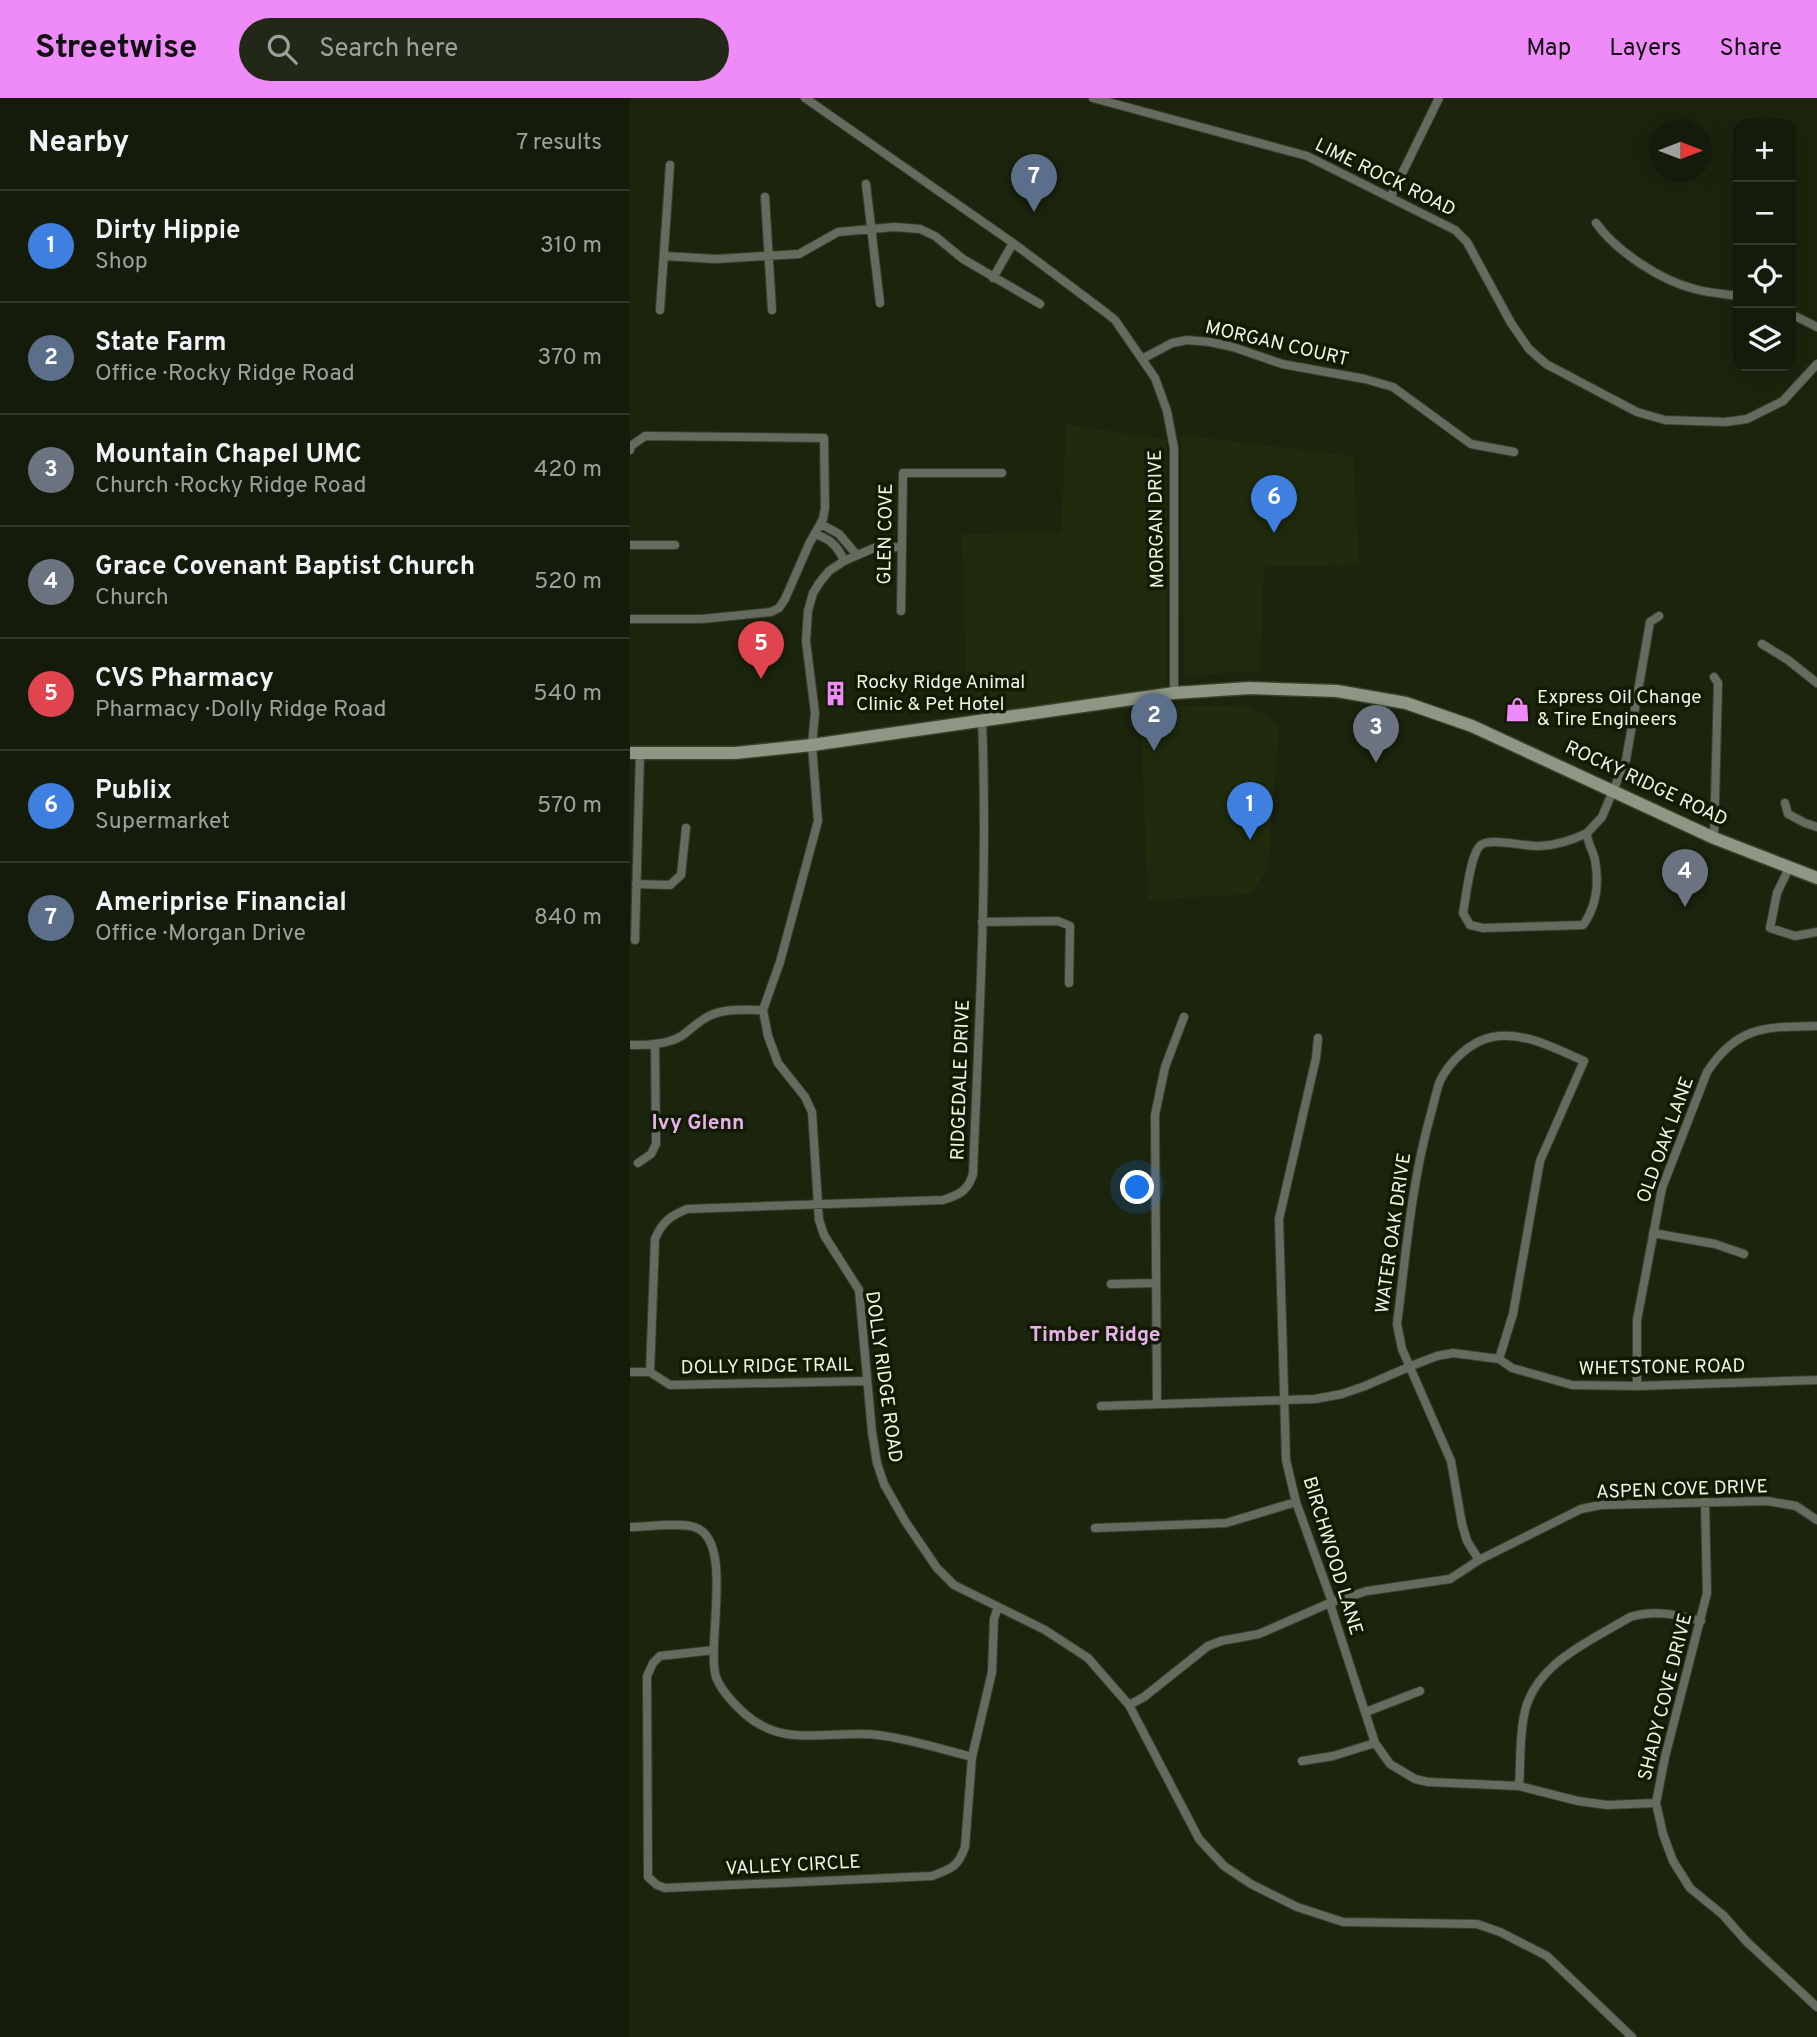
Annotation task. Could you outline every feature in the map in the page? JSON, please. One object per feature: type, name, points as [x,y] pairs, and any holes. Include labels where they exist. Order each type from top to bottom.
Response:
[{"type":"main road","name":"ROCKY RIDGE ROAD","points":[[635,753],[734,753],[813,746],[1174,693],[1249,688],[1337,691],[1406,703],[1472,726],[1714,838],[1817,878]]},
{"type":"street","name":"MORGAN DRIVE","points":[[805,98],[1068,282],[1115,320],[1155,378],[1165,406],[1174,449],[1174,693]]},
{"type":"street","name":"LIME ROCK ROAD","points":[[1093,98],[1307,156],[1455,230],[1467,242],[1511,323],[1529,349],[1546,364],[1637,412],[1665,420],[1725,422],[1747,419],[1783,401],[1817,364]]},
{"type":"street","points":[[1391,196],[1440,98]]},
{"type":"street","points":[[660,310],[670,165]]},
{"type":"street","points":[[866,184],[880,303]]},
{"type":"street","points":[[765,197],[772,310]]},
{"type":"street","points":[[1596,223],[1606,237],[1627,254],[1677,283],[1733,295]]},
{"type":"street","points":[[664,256],[716,259],[799,254],[838,232],[894,227],[920,229],[935,236],[963,259],[993,278],[1040,304]]},
{"type":"street","points":[[993,278],[1013,243]]},
{"type":"street","points":[[1796,316],[1817,327]]},
{"type":"street","name":"MORGAN COURT","points":[[1142,359],[1172,343],[1187,340],[1210,342],[1282,364],[1365,379],[1393,387],[1471,444],[1514,452]]},
{"type":"street","points":[[630,450],[631,446],[645,436],[824,438],[825,509],[821,524],[779,608],[771,612],[702,619],[630,619]]},
{"type":"street","name":"GLEN COVE","points":[[901,611],[903,473],[1002,473]]},
{"type":"street","points":[[821,524],[839,534],[856,554]]},
{"type":"street","points":[[815,534],[827,538],[838,548],[844,561]]},
{"type":"street","points":[[630,545],[676,545]]},
{"type":"street","points":[[630,1045],[655,1044],[681,1036],[712,1014],[763,1010],[780,962],[818,821],[813,746],[815,713],[806,641],[808,611],[813,593],[829,571],[856,554],[874,548],[902,547]]},
{"type":"street","points":[[1587,833],[1587,841],[1594,858],[1597,887],[1591,914],[1583,925],[1483,928],[1470,925],[1463,913],[1474,856],[1480,845],[1491,840],[1513,845],[1541,846],[1572,840],[1587,833],[1602,817],[1626,760],[1650,622],[1659,616]]},
{"type":"street","points":[[1762,644],[1817,683]]},
{"type":"street","points":[[1714,677],[1718,683],[1714,838]]},
{"type":"street","name":"RIDGEDALE DRIVE","points":[[650,1372],[655,1239],[660,1226],[671,1215],[687,1209],[943,1200],[961,1194],[970,1184],[973,1174],[982,922],[985,790],[982,720]]},
{"type":"street","points":[[635,753],[635,940]]},
{"type":"street","points":[[1785,803],[1787,814],[1817,827]]},
{"type":"street","points":[[636,884],[670,886],[681,876],[686,828]]},
{"type":"street","points":[[1789,868],[1777,894],[1770,928],[1795,936],[1817,932]]},
{"type":"street","points":[[982,922],[1058,921],[1070,926],[1069,982]]},
{"type":"street","name":"DOLLY RIDGE ROAD","points":[[763,1010],[778,1063],[805,1097],[812,1112],[819,1220],[824,1235],[859,1290],[877,1462],[884,1484],[937,1568],[954,1585],[1045,1630],[1088,1658],[1129,1705],[1199,1839],[1224,1866],[1251,1884],[1297,1907],[1343,1922],[1478,1924],[1500,1932],[1547,1956],[1632,2037]]},
{"type":"street","points":[[1157,1403],[1155,1115],[1166,1067],[1184,1017]]},
{"type":"street","name":"OLD OAK LANE","points":[[1637,1386],[1637,1320],[1662,1188],[1707,1072],[1732,1042],[1759,1029],[1817,1027]]},
{"type":"street","name":"WATER OAK DRIVE","points":[[1479,1560],[1467,1541],[1462,1524],[1451,1461],[1402,1349],[1397,1324],[1418,1161],[1440,1081],[1452,1062],[1474,1045],[1491,1038],[1513,1036],[1539,1041],[1584,1061],[1539,1161],[1513,1314],[1499,1359]]},
{"type":"street","name":"BIRCHWOOD LANE","points":[[1318,1038],[1316,1058],[1279,1219],[1286,1460],[1296,1502],[1332,1602],[1331,1607],[1375,1743],[1390,1764],[1415,1779],[1428,1782],[1520,1786],[1578,1801],[1606,1805],[1657,1803]]},
{"type":"street","points":[[638,1163],[651,1154],[656,1144],[655,1044]]},
{"type":"street","points":[[1653,1233],[1715,1244],[1744,1254]]},
{"type":"street","points":[[1111,1284],[1156,1283]]},
{"type":"street","name":"WHETSTONE ROAD","points":[[1101,1406],[1315,1399],[1342,1394],[1437,1356],[1453,1353],[1499,1359],[1511,1368],[1572,1385],[1637,1386],[1817,1380]]},
{"type":"street","name":"DOLLY RIDGE TRAIL","points":[[630,1372],[650,1372],[670,1385],[867,1381]]},
{"type":"street","name":"SHADY COVE DRIVE","points":[[1705,1501],[1707,1593],[1665,1758],[1657,1803],[1663,1834],[1690,1888],[1724,1915],[1746,1941],[1817,2007]]},
{"type":"street","name":"ASPEN COVE DRIVE","points":[[1129,1705],[1144,1697],[1208,1646],[1259,1634],[1332,1602],[1367,1591],[1450,1579],[1479,1560],[1581,1510],[1601,1505],[1768,1501],[1796,1506],[1817,1520]]},
{"type":"street","points":[[1095,1528],[1226,1523],[1296,1502]]},
{"type":"street","points":[[630,1527],[692,1526],[703,1531],[712,1541],[716,1563],[716,1676],[725,1692],[746,1716],[770,1729],[799,1737],[875,1734],[972,1757]]},
{"type":"street","name":"VALLEY CIRCLE","points":[[714,1650],[660,1656],[647,1676],[648,1877],[665,1888],[932,1875],[951,1869],[961,1858],[965,1847],[972,1757],[992,1672],[994,1619],[998,1606]]},
{"type":"street","points":[[1520,1786],[1525,1711],[1537,1682],[1555,1663],[1630,1617],[1666,1612],[1701,1621]]},
{"type":"street","points":[[1366,1712],[1420,1691]]},
{"type":"street","points":[[1303,1761],[1333,1756],[1375,1743]]},
{"type":"shaded area","points":[[1066,424],[1166,440],[1167,686],[967,715],[962,534],[1061,532]]},
{"type":"shaded area","points":[[1181,435],[1353,456],[1359,565],[1264,567],[1260,672],[1184,675]]},
{"type":"shaded area","points":[[1249,705],[1279,725],[1268,869],[1251,894],[1148,900],[1140,707]]},
{"type":"place","name":"Ameriprise Financial","points":[[1034,212]]},
{"type":"place","name":"Publix","points":[[1274,533]]},
{"type":"place","name":"CVS Pharmacy","points":[[761,679]]},
{"type":"place","name":"Rocky Ridge Animal Clinic & Pet Hotel","points":[[836,694]]},
{"type":"place","name":"Express Oil Change & Tire Engineers","points":[[1517,709]]},
{"type":"place","name":"State Farm","points":[[1154,751]]},
{"type":"place","name":"Mountain Chapel UMC","points":[[1376,763]]},
{"type":"place","name":"Dirty Hippie","points":[[1250,840]]},
{"type":"place","name":"Grace Covenant Baptist Church","points":[[1685,907]]},
{"type":"district","name":"Ivy Glenn","points":[[698,1123]]},
{"type":"district","name":"Timber Ridge","points":[[1095,1335]]}]
